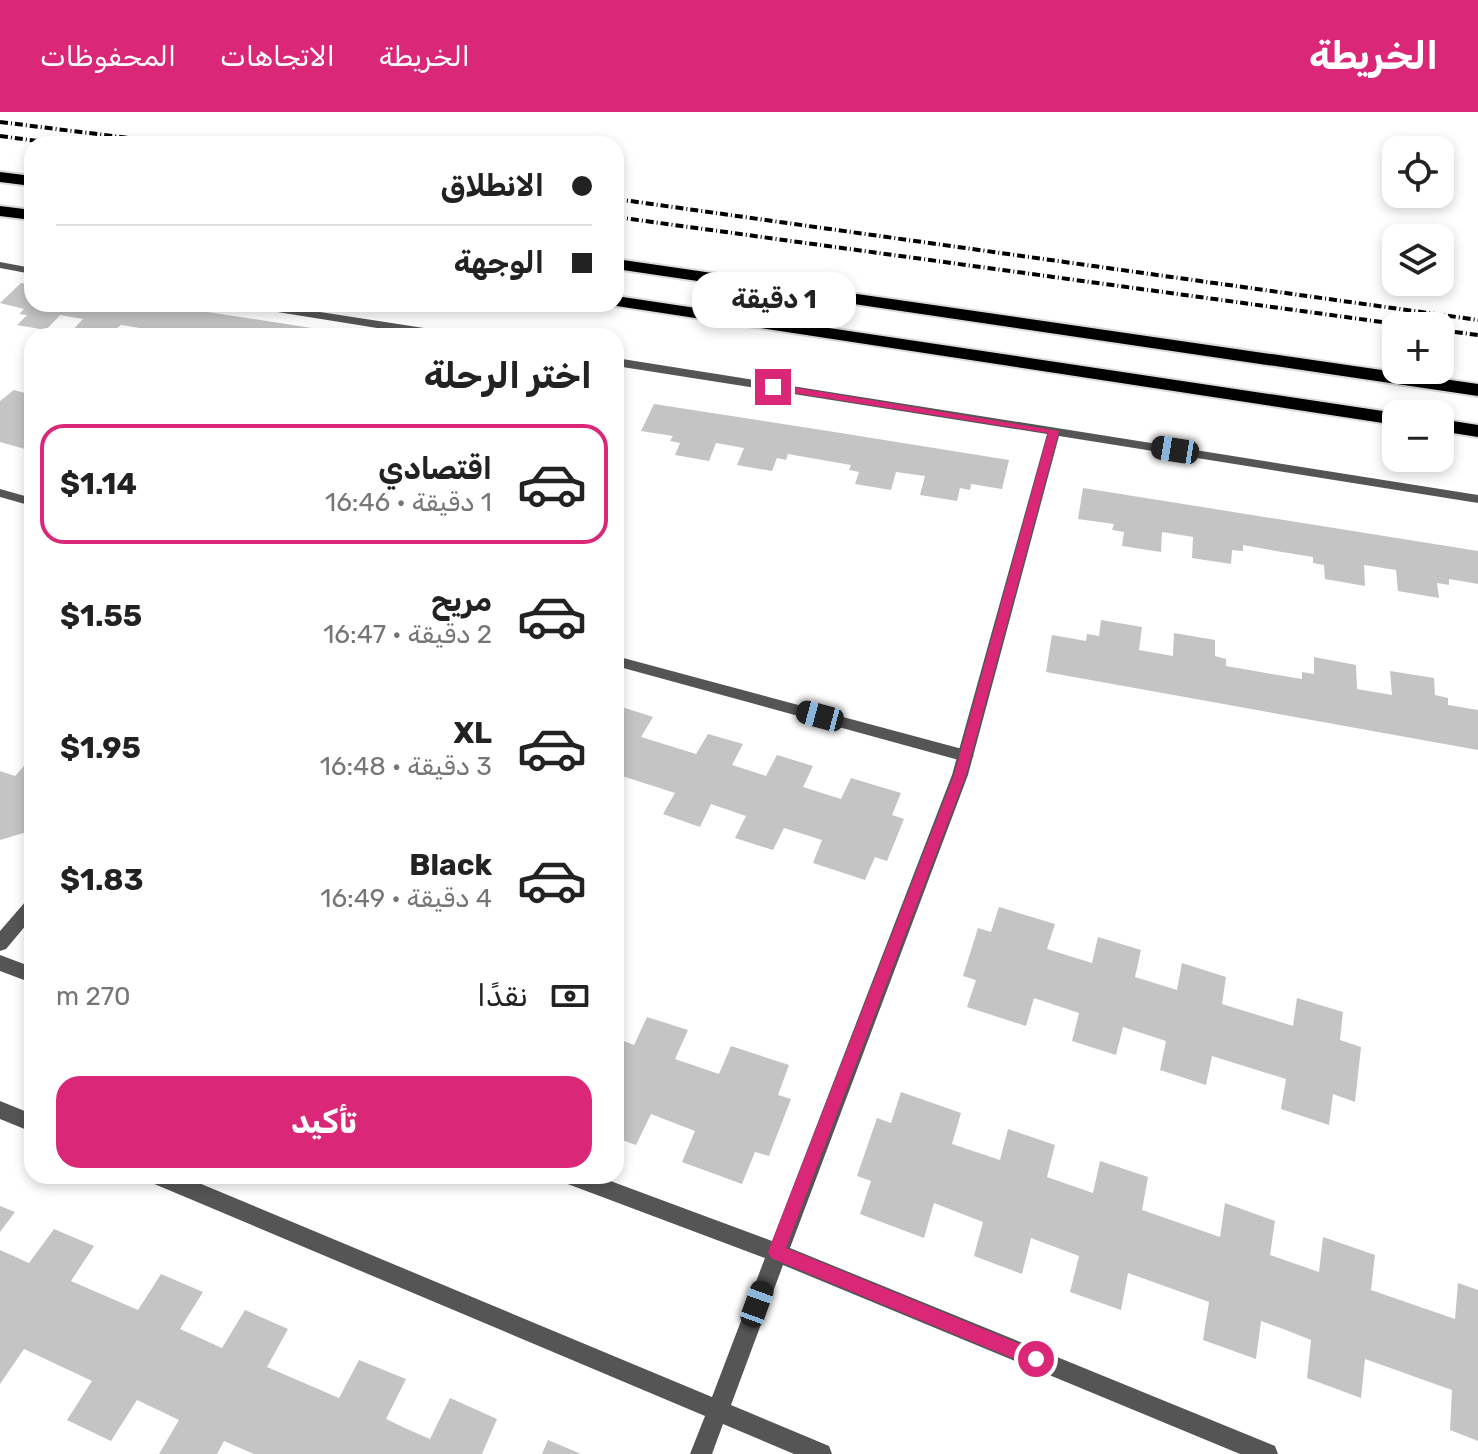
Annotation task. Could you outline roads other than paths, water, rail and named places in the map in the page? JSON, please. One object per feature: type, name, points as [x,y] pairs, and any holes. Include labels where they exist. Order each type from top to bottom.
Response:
[{"type":"highway","points":[[0,177],[24,180]]},
{"type":"highway","points":[[0,211],[24,214]]},
{"type":"highway","points":[[624,265],[1478,390]]},
{"type":"highway","points":[[624,302],[1382,417]]},
{"type":"highway","points":[[1454,427],[1478,431]]},
{"type":"street","points":[[0,265],[24,270]]},
{"type":"street","points":[[297,312],[399,328]]},
{"type":"street","points":[[624,363],[1478,499]]},
{"type":"street","points":[[701,1454],[966,756],[1054,431]]},
{"type":"street","points":[[0,493],[24,500]]},
{"type":"street","points":[[624,663],[966,756]]},
{"type":"street","points":[[0,944],[24,916]]},
{"type":"street","points":[[0,963],[24,972]]},
{"type":"street","points":[[0,1110],[24,1120]]},
{"type":"street","points":[[178,1184],[821,1454]]},
{"type":"street","points":[[593,1184],[776,1252],[1267,1454]]},
{"type":"railway","points":[[0,122],[113,136]]},
{"type":"railway","points":[[0,136],[24,139]]},
{"type":"railway","points":[[624,200],[1478,320]]},
{"type":"railway","points":[[624,218],[1382,322]]},
{"type":"railway","points":[[1454,332],[1478,335]]}]
